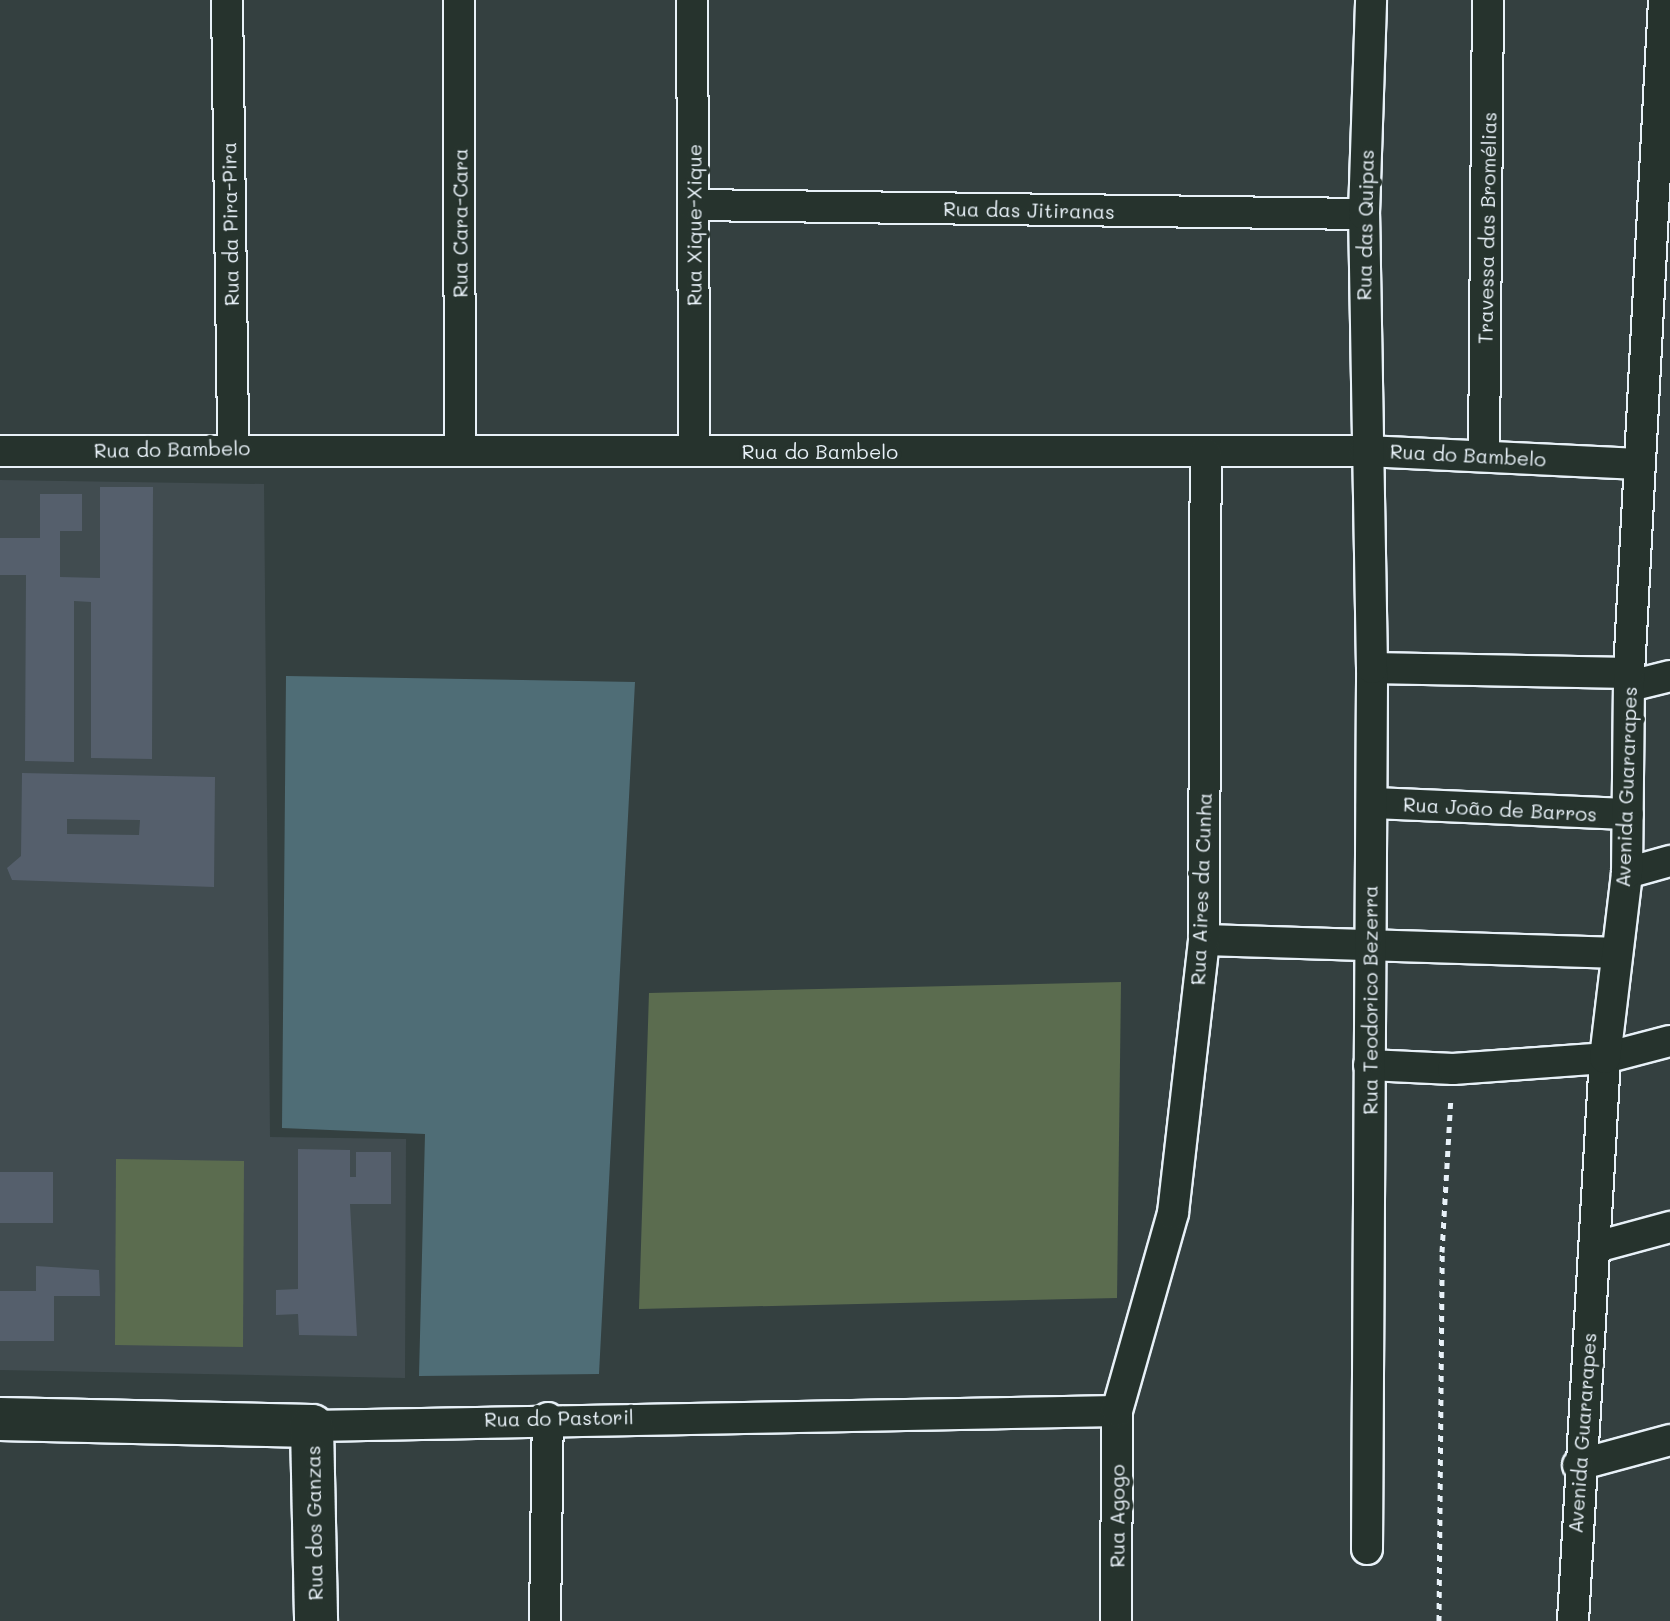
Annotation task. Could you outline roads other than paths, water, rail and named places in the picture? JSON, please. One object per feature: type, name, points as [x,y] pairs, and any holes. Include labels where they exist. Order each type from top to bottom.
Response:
[{"type":"street","name":"Rua da Pira-Pira","points":[[227,0],[233,448]]},
{"type":"street","name":"Rua Cara-Cara","points":[[459,0],[460,447]]},
{"type":"street","name":"Rua Xique-Xique","points":[[692,0],[694,450]]},
{"type":"street","name":"Rua das Quipas","points":[[1365,451],[1364,214],[1371,0]]},
{"type":"street","name":"Travessa das Bromélias","points":[[1484,455],[1488,0]]},
{"type":"street","name":"Avenida Guararapes","points":[[1573,1621],[1578,1465],[1596,1247],[1605,1058],[1613,953],[1627,873],[1629,680],[1656,502],[1640,464],[1662,280],[1666,101],[1664,0]]},
{"type":"street","name":"Rua das Jitiranas","points":[[694,205],[1364,214]]},
{"type":"street","name":"Rua do Bambelo","points":[[0,451],[460,447],[1206,453],[1365,451],[1640,464]]},
{"type":"street","name":"Rua Teodorico Bezerra","points":[[1365,451],[1372,668],[1368,948],[1367,1549]]},
{"type":"street","name":"Rua Aires da Cunha","points":[[1117,1411],[1173,1213],[1204,940],[1206,453]]},
{"type":"street","points":[[1372,668],[1629,680],[1670,676]]},
{"type":"street","name":"Rua João de Barros","points":[[1372,803],[1628,814]]},
{"type":"street","points":[[1627,873],[1670,861]]},
{"type":"street","points":[[1204,940],[1368,948],[1613,953]]},
{"type":"street","points":[[1369,1065],[1453,1069],[1605,1058],[1670,1041]]},
{"type":"street","points":[[1596,1247],[1670,1227]]},
{"type":"street","name":"Rua do Pastoril","points":[[0,1419],[312,1426],[548,1418],[1117,1411]]},
{"type":"street","name":"Rua Agogo","points":[[1116,1621],[1117,1411]]},
{"type":"street","points":[[545,1621],[548,1418]]},
{"type":"street","name":"Rua dos Ganzas","points":[[312,1426],[316,1621]]},
{"type":"street","points":[[1578,1465],[1670,1440]]},
{"type":"water","points":[[286,676],[635,682],[599,1374],[419,1376],[425,1134],[282,1128]]}]
